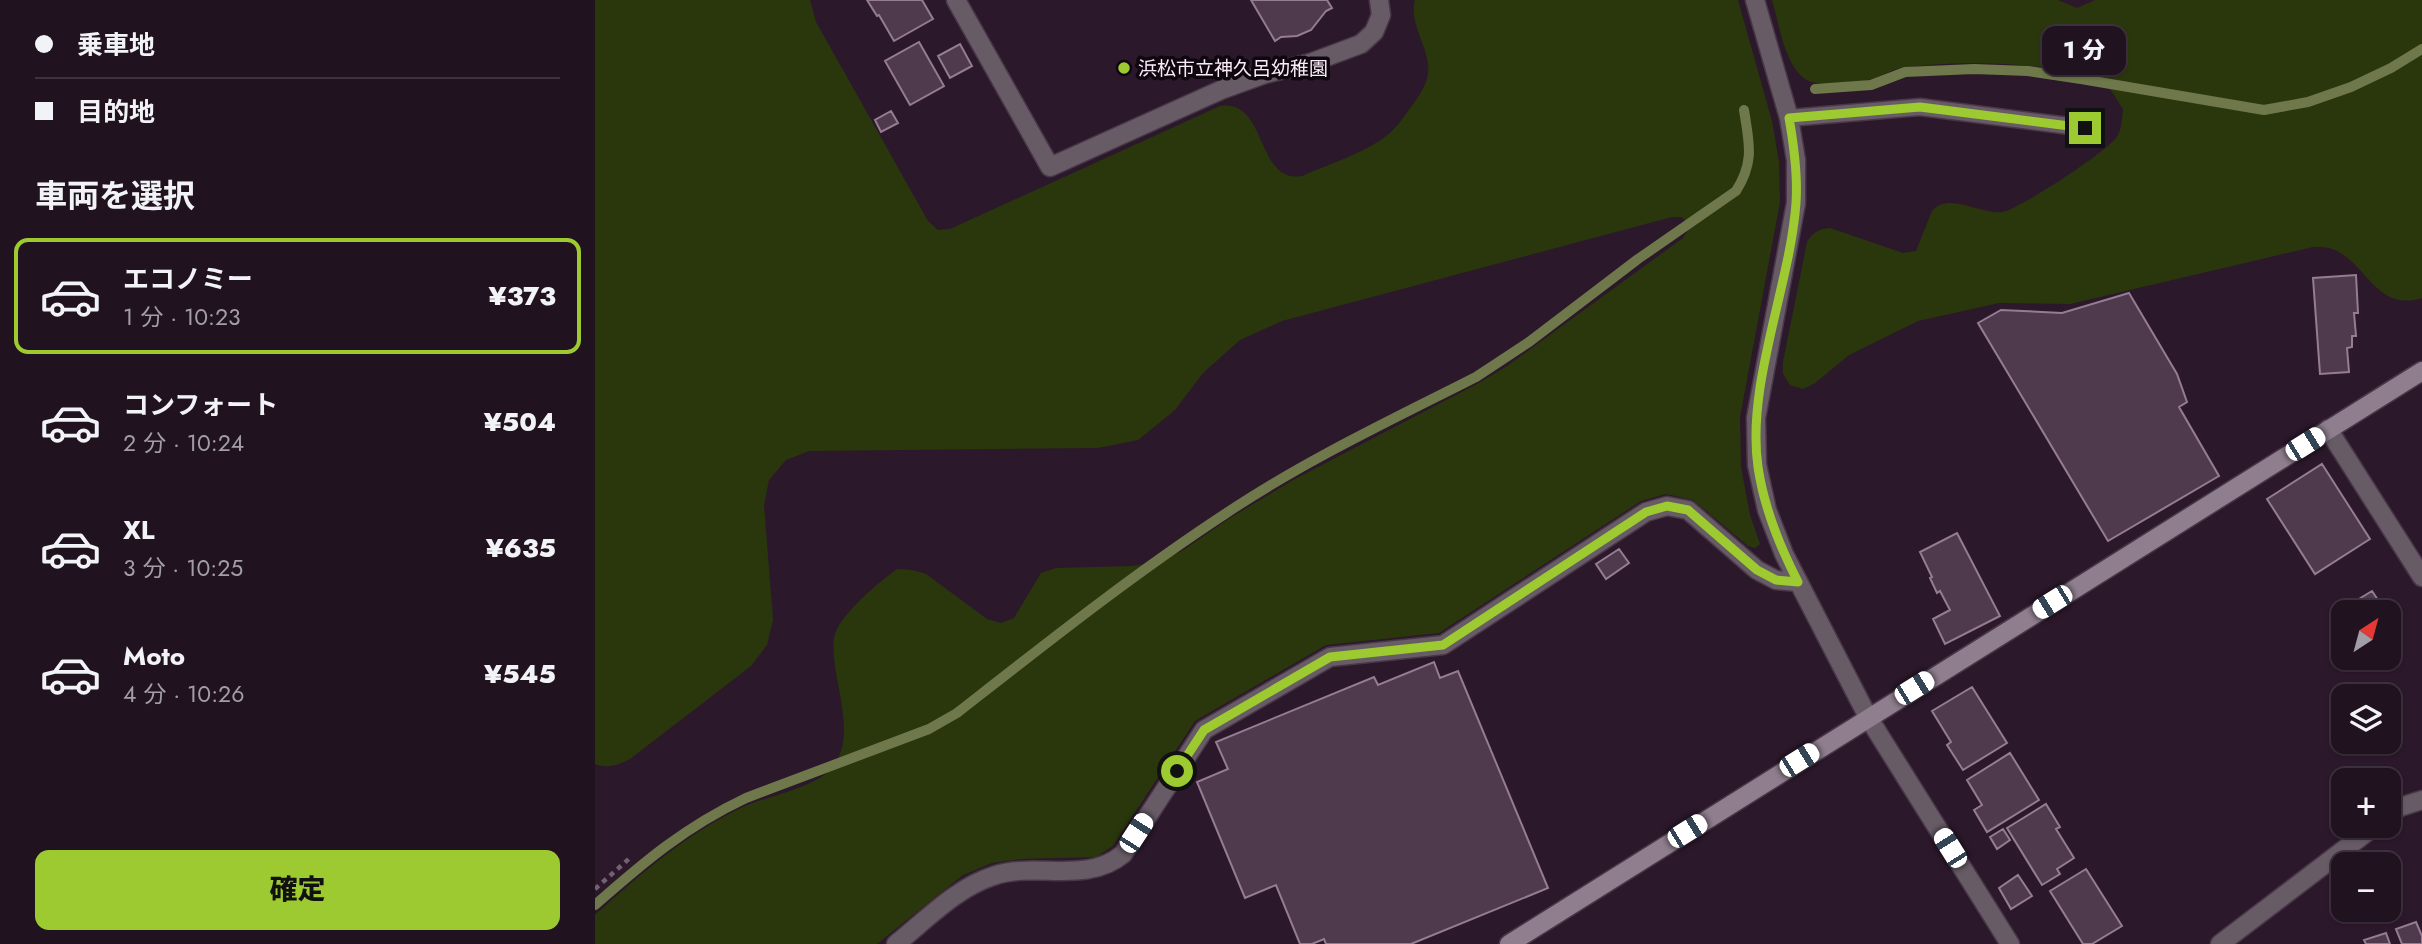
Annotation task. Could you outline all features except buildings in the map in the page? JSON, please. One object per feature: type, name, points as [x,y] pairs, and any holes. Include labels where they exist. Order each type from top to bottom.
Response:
[{"type":"street","points":[[956,0],[1050,167],[1221,90],[1265,74],[1310,63],[1361,44],[1374,32],[1381,15],[1379,0]]},
{"type":"street","points":[[1755,0],[1789,118],[1796,160],[1796,203],[1764,372],[1756,430],[1757,465],[1767,510],[1784,554],[1868,717],[2002,941]]},
{"type":"street","points":[[1509,944],[2422,371]]},
{"type":"street","points":[[2328,429],[2422,577]]},
{"type":"street","points":[[896,944],[970,886],[995,875],[1022,871],[1099,868],[1112,863],[1123,854],[1204,730],[1330,657],[1443,645],[1646,512],[1667,506],[1688,510],[1757,570],[1776,580],[1798,582]]},
{"type":"street","points":[[2401,807],[2422,800]]},
{"type":"street","points":[[2220,944],[2359,838]]},
{"type":"lane","points":[[1789,118],[1920,107],[2085,128]]},
{"type":"path","points":[[595,889],[631,857]]},
{"type":"green space","points":[[595,0],[810,0],[816,22],[928,221],[938,230],[950,229],[1220,106],[1235,107],[1246,115],[1276,167],[1287,175],[1302,176],[1360,152],[1393,130],[1425,84],[1428,63],[1414,16],[1415,0],[1738,0],[1772,121],[1779,162],[1780,202],[1740,417],[1741,467],[1750,515],[1760,544],[1755,548],[1748,546],[1693,500],[1666,494],[1641,501],[1439,633],[1326,645],[1195,721],[1113,846],[1096,857],[1021,859],[992,863],[963,875],[877,944],[595,944],[595,915],[684,841],[745,806],[794,790],[819,778],[835,764],[843,742],[844,729],[834,658],[835,634],[853,608],[897,569],[926,574],[987,619],[1001,623],[1014,618],[1041,573],[1056,568],[1132,566],[1158,562],[1182,551],[1295,479],[1507,366],[1683,238],[1688,230],[1688,222],[1681,217],[1672,217],[1282,321],[1240,340],[1203,373],[1175,410],[1138,440],[1098,448],[809,451],[786,460],[769,480],[764,505],[773,620],[767,645],[751,666],[630,759],[613,766],[604,766],[595,764]]},
{"type":"green space","points":[[1772,0],[2058,0],[2077,8],[2095,0],[2422,0],[2422,298],[2406,301],[2393,298],[2381,292],[2342,254],[2329,248],[2313,247],[2070,304],[1999,303],[1918,321],[1849,355],[1815,383],[1803,389],[1790,385],[1783,374],[1783,362],[1807,242],[1814,233],[1830,228],[1903,253],[1916,251],[1932,211],[1939,205],[1956,203],[2003,212],[2027,201],[2064,178],[2112,142],[2119,132],[2123,109],[2103,84],[2084,76],[2033,66],[1976,63],[1923,65],[1898,69],[1858,82],[1815,83],[1801,75],[1794,67],[1780,33]]},
{"type":"waterway","points":[[1815,89],[1871,85],[1905,72],[1974,69],[2028,71],[2264,110],[2308,102],[2351,87],[2391,68],[2422,49]]},
{"type":"waterway","points":[[595,905],[666,846],[724,809],[746,798],[929,729],[957,713],[1122,586],[1225,514],[1317,459],[1476,377],[1529,342],[1638,259],[1736,191],[1746,170],[1749,152],[1744,110]]},
{"type":"place","name":"浜松市立神久呂幼稚園","points":[[1124,68]]},
{"type":"route","points":[[1177,771],[1204,730],[1330,657],[1443,645],[1646,512],[1667,506],[1688,510],[1757,570],[1776,580],[1798,582],[1767,510],[1757,465],[1756,418],[1796,203],[1796,160],[1789,118],[1920,107],[2085,128]]}]
